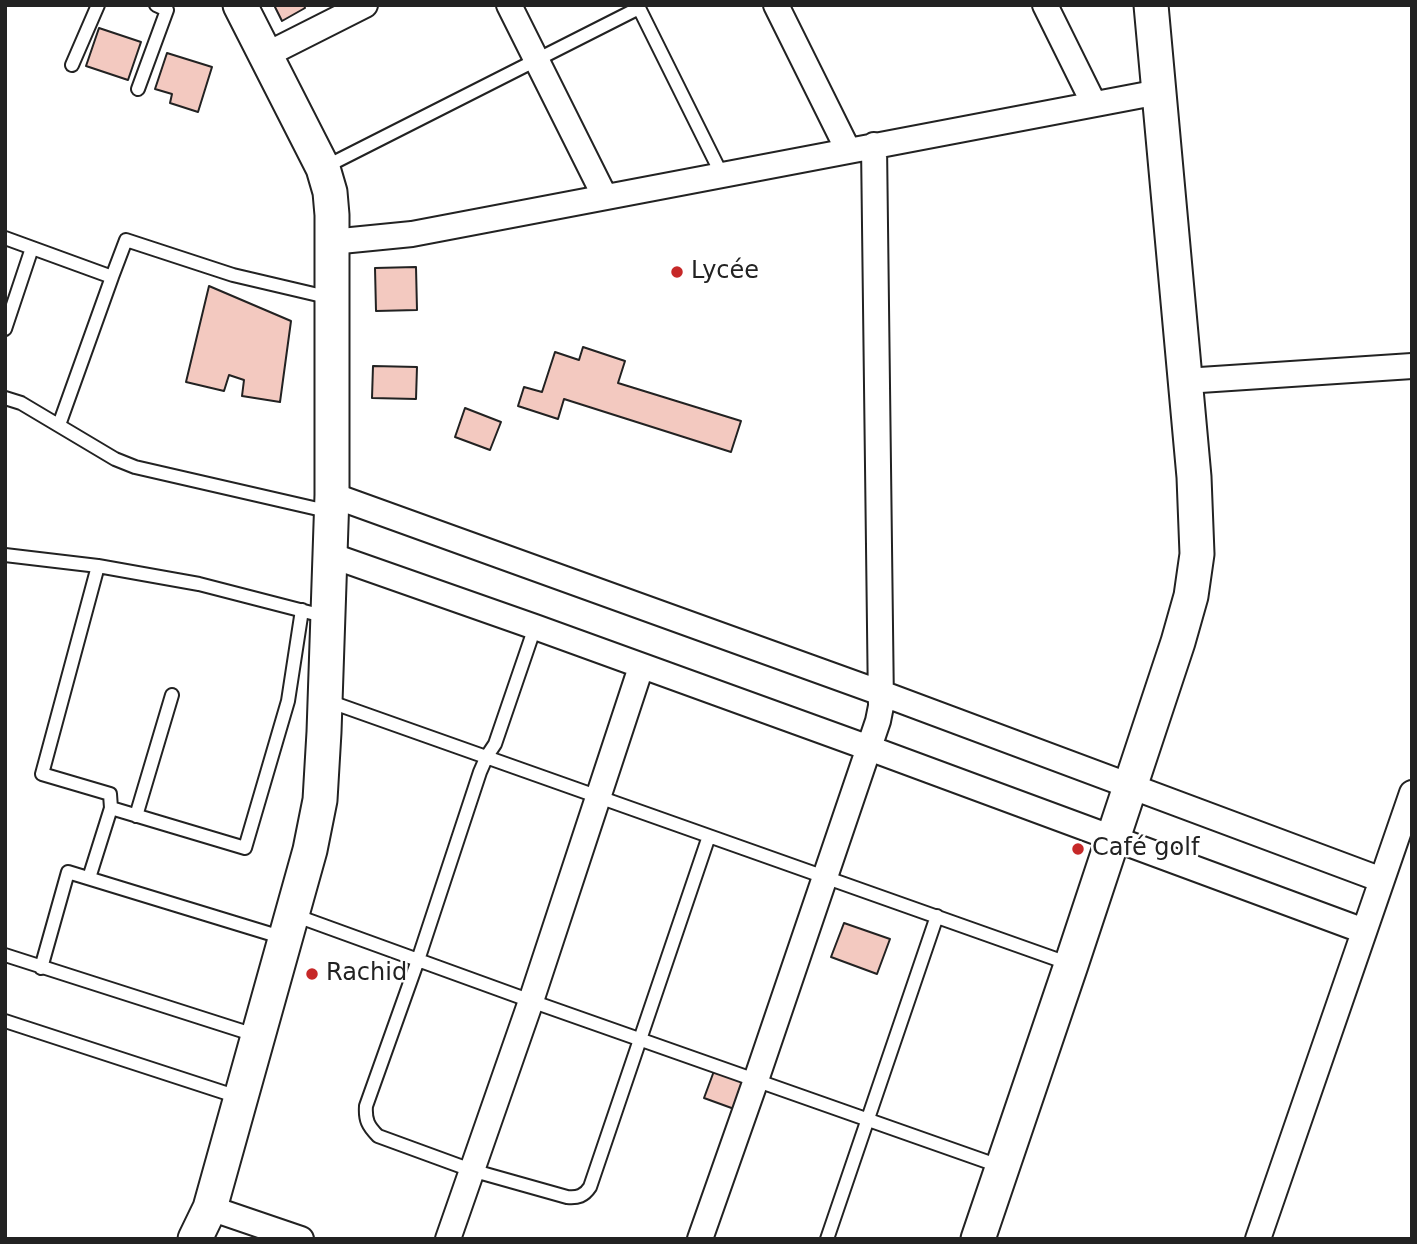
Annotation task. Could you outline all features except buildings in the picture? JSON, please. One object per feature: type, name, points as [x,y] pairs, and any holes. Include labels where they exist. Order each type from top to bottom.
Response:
[{"type":"street","points":[[195,1239],[210,1208],[310,850],[320,800],[325,699],[315,614],[330,555],[332,504],[330,192],[323,168],[240,5]]},
{"type":"street","points":[[266,55],[365,5]]},
{"type":"street","points":[[509,5],[605,197]]},
{"type":"street","points":[[776,5],[848,150]]},
{"type":"street","points":[[1045,5],[1094,104]]},
{"type":"street","points":[[978,1239],[1178,642],[1191,596],[1198,554],[1194,477],[1151,5]]},
{"type":"street","points":[[331,242],[412,234],[1159,92]]},
{"type":"street","points":[[700,1239],[869,748],[881,706],[874,145]]},
{"type":"street","points":[[1185,381],[1412,366]]},
{"type":"street","points":[[332,504],[881,693],[1382,880]]},
{"type":"street","points":[[330,555],[869,748],[1364,931]]},
{"type":"street","points":[[448,1239],[531,1001],[641,667]]},
{"type":"street","points":[[1258,1239],[1412,793]]},
{"type":"street","points":[[210,1208],[300,1239]]},
{"type":"lane","points":[[72,65],[98,5]]},
{"type":"lane","points":[[138,89],[167,10],[156,5]]},
{"type":"lane","points":[[323,168],[639,8],[722,174]]},
{"type":"lane","points":[[5,238],[112,277]]},
{"type":"lane","points":[[59,425],[125,240],[233,275],[332,298]]},
{"type":"lane","points":[[5,329],[32,248]]},
{"type":"lane","points":[[5,398],[21,403],[115,459],[135,467],[332,504]]},
{"type":"lane","points":[[5,555],[98,566],[199,584],[315,614],[245,849],[111,808]]},
{"type":"lane","points":[[89,878],[111,808],[110,794],[42,774],[98,566]]},
{"type":"lane","points":[[535,627],[495,744],[480,772],[366,1106],[365,1117],[369,1128],[378,1136],[471,1170],[567,1197],[576,1198],[585,1194],[590,1187],[709,836]]},
{"type":"lane","points":[[136,816],[172,695]]},
{"type":"lane","points":[[325,699],[1072,965]]},
{"type":"lane","points":[[41,968],[68,872],[418,960],[1003,1167]]},
{"type":"lane","points":[[827,1239],[937,916]]},
{"type":"lane","points":[[5,955],[258,1036]]},
{"type":"lane","points":[[5,1021],[240,1097]]},
{"type":"place","name":"Lycée","points":[[677,272]]},
{"type":"place","name":"Café golf","points":[[1078,849]]},
{"type":"place","name":"Rachid","points":[[312,974]]}]
